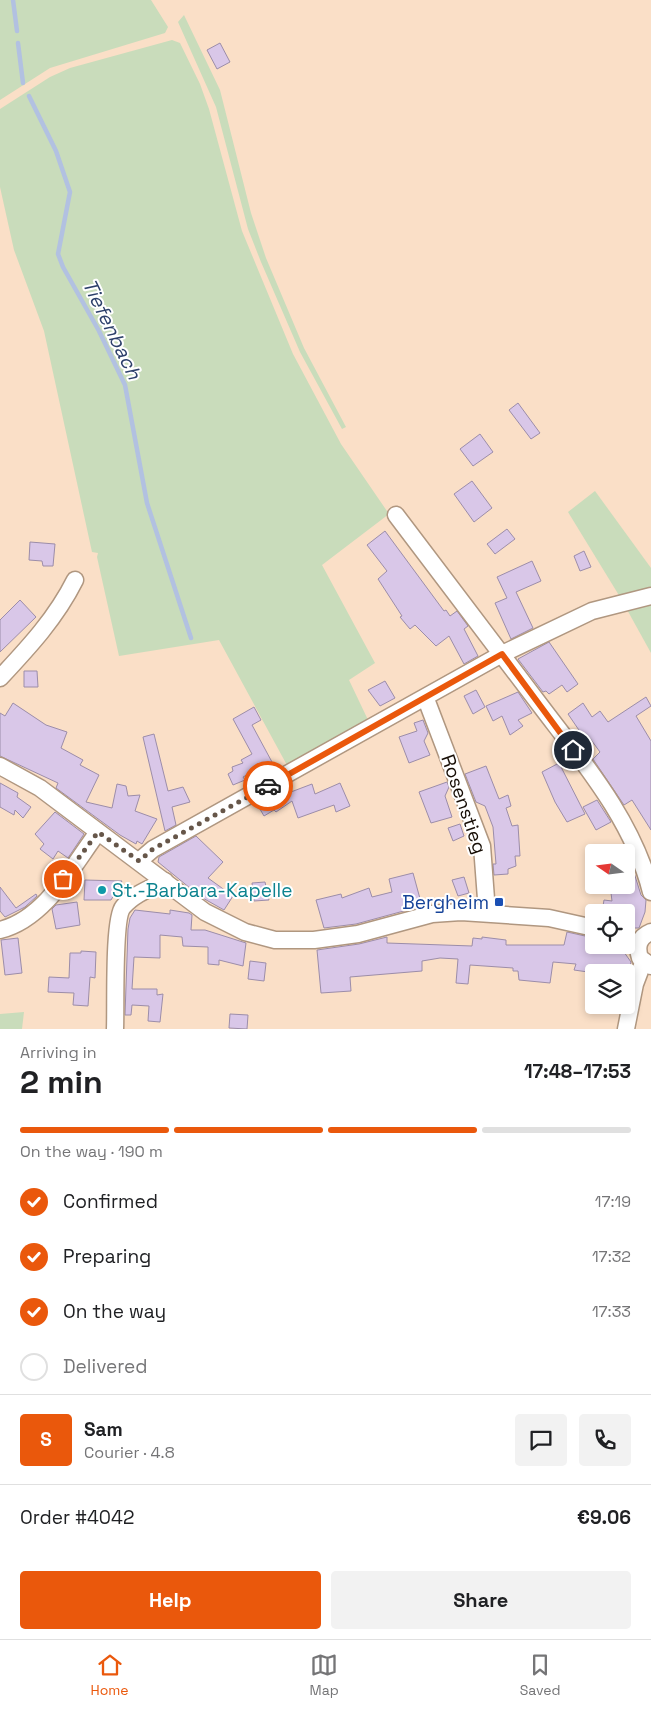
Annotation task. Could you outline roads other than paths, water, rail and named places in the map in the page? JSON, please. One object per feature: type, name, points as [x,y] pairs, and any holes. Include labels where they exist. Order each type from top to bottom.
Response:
[{"type":"street","points":[[396,515],[502,654],[606,796],[636,847],[643,862],[651,892]]},
{"type":"street","points":[[0,678],[44,630],[61,606],[75,580]]},
{"type":"street","points":[[139,861],[153,849],[426,699],[502,654],[592,611],[651,596]]},
{"type":"street","name":"Rosenstieg","points":[[426,699],[482,846],[487,912]]},
{"type":"street","points":[[0,766],[40,788],[205,912],[245,932],[275,940],[314,940],[358,934],[432,914],[487,912],[549,918],[585,926]]},
{"type":"street","points":[[0,930],[11,927],[35,913],[98,832]]},
{"type":"street","points":[[115,1029],[117,929],[121,909],[132,898],[165,881]]},
{"type":"street","points":[[626,1029],[635,984],[647,965],[638,952],[639,937]]},
{"type":"waterway","name":"Tiefenbach","points":[[13,0],[17,31]]},
{"type":"waterway","name":"Tiefenbach","points":[[18,43],[23,83]]},
{"type":"waterway","name":"Tiefenbach","points":[[29,96],[56,151],[70,192],[58,254],[125,385],[147,503],[191,638]]},
{"type":"place","name":"St.-Barbara-Kapelle","points":[[102,890]]},
{"type":"place","name":"Bergheim","points":[[499,902]]}]
